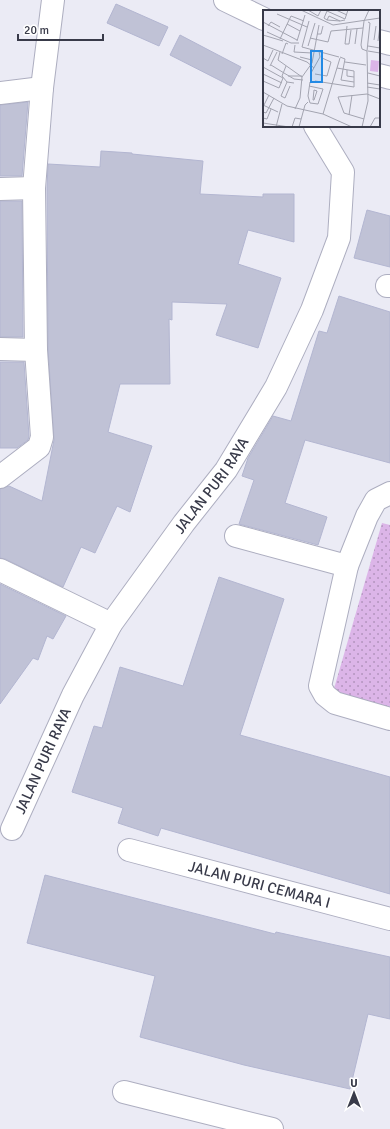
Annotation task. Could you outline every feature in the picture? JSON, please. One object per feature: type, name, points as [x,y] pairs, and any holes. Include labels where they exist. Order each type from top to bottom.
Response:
[{"type":"street","points":[[0,477],[39,447],[42,437],[36,350],[34,188],[42,88],[53,0]]},
{"type":"street","points":[[225,0],[263,19]]},
{"type":"street","points":[[380,41],[390,44]]},
{"type":"street","points":[[380,75],[390,78]]},
{"type":"street","points":[[0,93],[42,88]]},
{"type":"street","name":"JALAN PURI RAYA","points":[[12,829],[73,695],[111,624],[184,523],[226,470],[276,387],[312,310],[339,238],[343,172],[317,127]]},
{"type":"street","points":[[0,189],[34,188]]},
{"type":"street","points":[[0,349],[36,350]]},
{"type":"street","points":[[390,493],[376,500],[366,516],[347,566],[320,686],[325,695],[335,703],[390,719]]},
{"type":"street","points":[[236,536],[347,566]]},
{"type":"street","points":[[0,570],[111,624]]},
{"type":"street","name":"JALAN PURI CEMARA I","points":[[129,850],[390,919]]},
{"type":"street","points":[[124,1092],[272,1129]]},
{"type":"shaded area","points":[[382,523],[390,525],[390,714],[331,699]]},
{"type":"building","points":[[116,4],[168,27],[159,46],[107,23]]},
{"type":"building","points":[[180,35],[241,67],[231,86],[170,55]]},
{"type":"building","points":[[28,102],[22,176],[0,176],[0,105]]},
{"type":"building","points":[[101,151],[203,161],[200,194],[263,197],[263,194],[294,194],[294,242],[248,230],[238,264],[281,278],[258,348],[216,335],[227,304],[172,302],[172,320],[169,319],[170,384],[120,384],[108,432],[152,446],[130,512],[117,506],[95,553],[81,547],[63,587],[0,558],[0,489],[9,486],[42,501],[54,440],[48,349],[48,164],[100,167]]},
{"type":"building","points":[[0,201],[22,201],[23,337],[0,337]]},
{"type":"building","points":[[367,210],[390,216],[390,267],[354,258]]},
{"type":"building","points":[[339,296],[390,312],[390,463],[305,440],[285,503],[327,517],[318,545],[239,524],[254,480],[242,476],[248,458],[273,416],[291,421],[319,331],[327,333]]},
{"type":"building","points":[[0,362],[24,362],[29,436],[28,440],[17,448],[0,448]]},
{"type":"building","points":[[219,577],[284,599],[240,735],[390,777],[390,894],[161,828],[158,836],[118,823],[123,808],[72,792],[94,726],[102,728],[120,667],[183,686]]},
{"type":"building","points":[[0,584],[66,616],[53,639],[47,636],[38,660],[33,658],[0,704]]},
{"type":"building","points":[[45,875],[275,934],[276,932],[390,957],[390,1019],[368,1014],[350,1089],[244,1065],[140,1037],[155,976],[27,943]]}]
